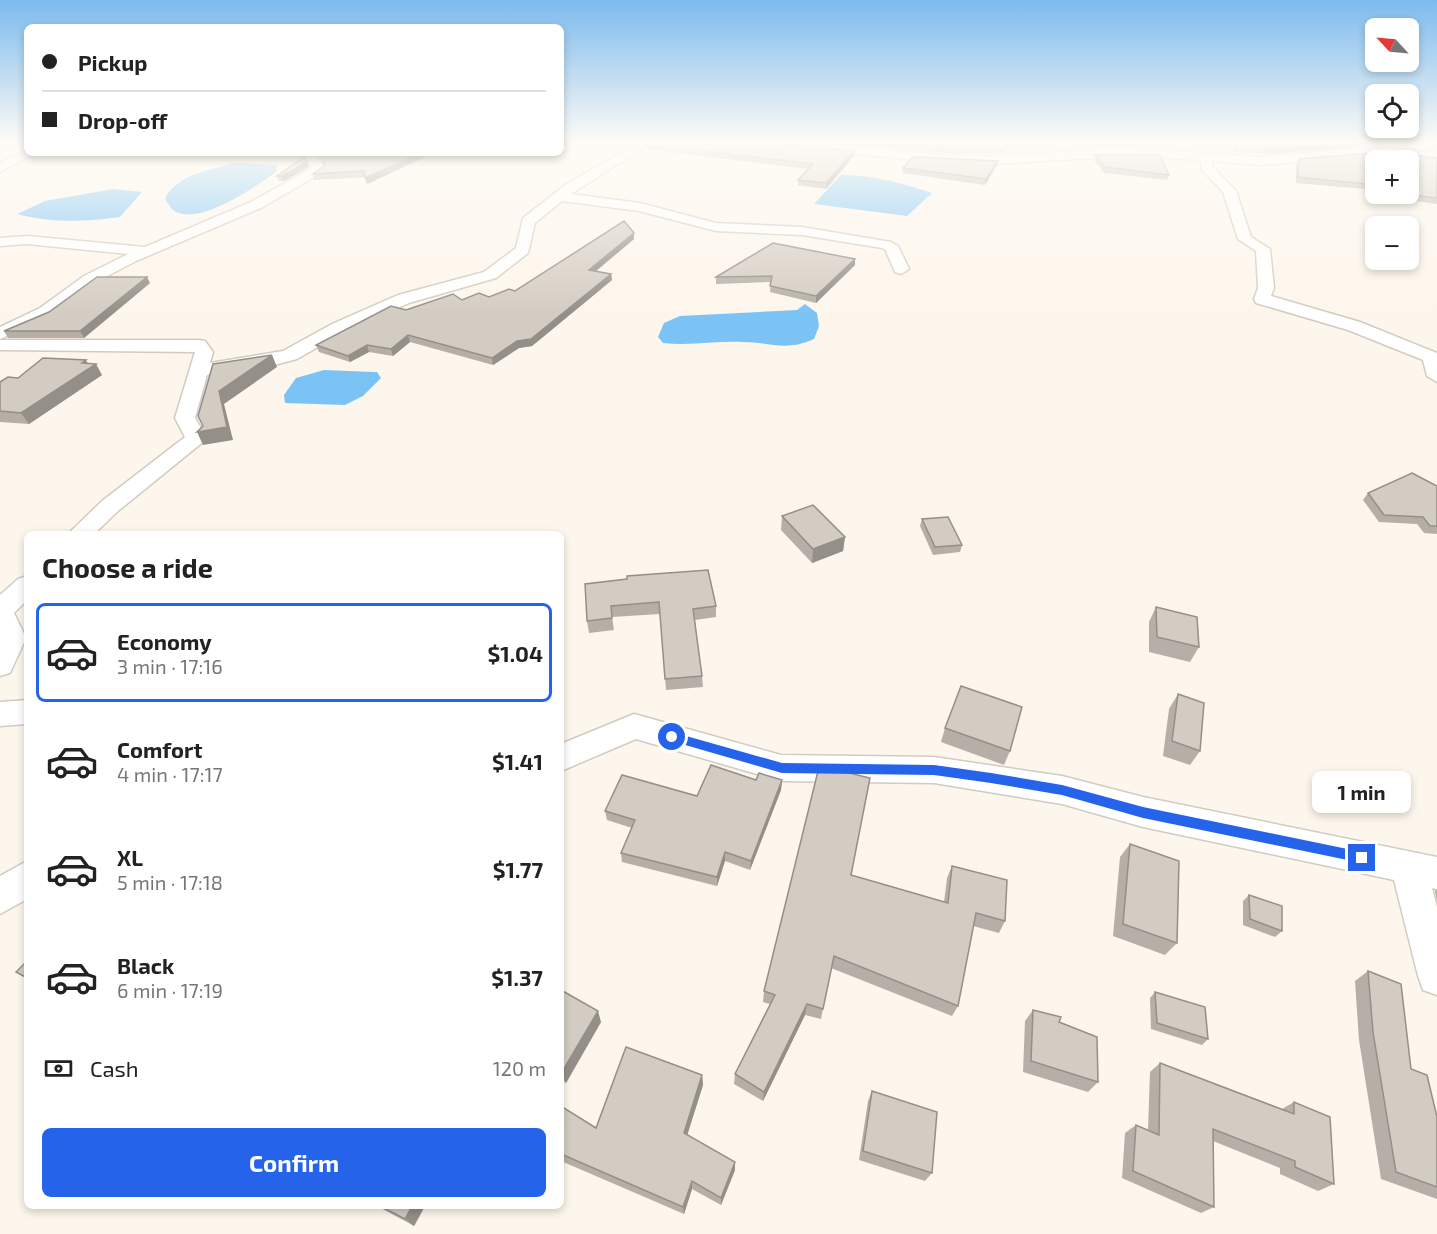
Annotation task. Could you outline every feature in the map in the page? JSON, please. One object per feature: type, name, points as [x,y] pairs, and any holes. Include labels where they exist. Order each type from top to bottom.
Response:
[{"type":"street","points":[[0,334],[46,312],[90,279],[266,200]]},
{"type":"street","points":[[199,370],[263,362],[290,355],[338,328],[377,313],[404,299],[444,290],[490,275],[523,250],[528,221],[556,200]]},
{"type":"street","points":[[587,200],[640,207],[716,227],[802,231],[882,244],[891,246],[901,269]]},
{"type":"street","points":[[1231,200],[1245,239],[1263,249],[1266,288],[1262,299],[1354,326],[1431,357],[1437,376]]},
{"type":"street","points":[[0,242],[27,240],[148,251]]},
{"type":"street","points":[[0,345],[199,345],[204,352],[185,418],[196,438],[110,506],[83,531]]},
{"type":"street","points":[[0,665],[12,638],[0,611],[24,588]]},
{"type":"street","points":[[0,714],[24,712]]},
{"type":"street","points":[[564,757],[634,726],[782,768],[934,770],[991,778],[1062,790],[1143,813],[1422,870],[1437,976]]},
{"type":"street","points":[[0,897],[24,880]]},
{"type":"water","points":[[135,200],[120,217],[68,221],[17,214],[45,201]]},
{"type":"water","points":[[166,200],[232,200],[211,210],[196,214],[183,214],[173,210]]},
{"type":"water","points":[[818,200],[925,200],[907,216],[814,204]]},
{"type":"water","points":[[805,304],[817,313],[819,326],[814,339],[804,343],[786,346],[752,342],[673,344],[663,343],[658,337],[664,323],[680,316],[797,310]]},
{"type":"water","points":[[324,370],[377,372],[381,378],[363,396],[345,405],[285,403],[284,395],[296,378]]},
{"type":"building","points":[[624,221],[634,233],[589,270],[611,274],[531,339],[517,341],[492,358],[408,335],[391,349],[367,345],[348,356],[316,345],[391,306],[406,310],[453,294],[462,300],[479,293],[489,297],[509,289],[515,291]]},
{"type":"building","points":[[773,243],[855,259],[816,296],[770,286],[772,276],[716,277]]},
{"type":"building","points":[[97,277],[147,277],[80,331],[4,331],[49,312]]},
{"type":"building","points":[[272,355],[219,391],[227,427],[197,432],[203,426],[198,416],[213,364]]},
{"type":"building","points":[[43,358],[86,360],[82,363],[96,364],[21,413],[0,411],[0,382],[8,377],[18,378]]},
{"type":"building","points":[[1412,473],[1437,486],[1437,526],[1430,526],[1423,517],[1384,515],[1368,493]]},
{"type":"building","points":[[813,505],[845,537],[813,549],[782,516]]},
{"type":"building","points":[[948,517],[962,545],[935,547],[922,519]]},
{"type":"building","points":[[708,570],[716,606],[693,609],[702,676],[665,679],[659,602],[611,606],[612,618],[587,621],[585,584],[627,579],[627,576]]},
{"type":"building","points":[[1156,607],[1197,617],[1199,647],[1157,637]]},
{"type":"building","points":[[961,686],[1022,707],[1010,751],[945,728]]},
{"type":"building","points":[[1178,694],[1204,703],[1200,751],[1172,741]]},
{"type":"building","points":[[711,765],[756,780],[759,773],[782,780],[751,861],[725,852],[717,877],[621,853],[635,820],[605,811],[622,775],[697,796]]},
{"type":"building","points":[[818,771],[841,771],[870,778],[851,875],[948,903],[952,866],[1007,880],[1005,921],[976,913],[958,1006],[834,956],[823,1009],[807,1004],[764,1092],[735,1074],[775,995],[764,991]]},
{"type":"building","points":[[1130,844],[1179,861],[1177,943],[1123,924]]},
{"type":"building","points":[[1249,895],[1282,906],[1282,931],[1250,919]]},
{"type":"building","points":[[24,964],[24,976],[16,972]]},
{"type":"building","points":[[1368,971],[1401,984],[1411,1069],[1427,1075],[1437,1117],[1437,1187],[1396,1172],[1373,1032]]},
{"type":"building","points":[[564,992],[598,1011],[564,1069]]},
{"type":"building","points":[[1155,992],[1205,1007],[1208,1039],[1157,1023]]},
{"type":"building","points":[[1033,1010],[1061,1017],[1059,1022],[1097,1037],[1098,1082],[1031,1061]]},
{"type":"building","points":[[626,1047],[702,1075],[684,1133],[735,1162],[721,1198],[692,1181],[683,1207],[564,1155],[564,1108],[596,1128]]},
{"type":"building","points":[[1160,1063],[1294,1114],[1294,1102],[1330,1117],[1334,1184],[1295,1167],[1295,1161],[1213,1129],[1214,1207],[1133,1171],[1136,1125],[1159,1135]]},
{"type":"building","points":[[872,1091],[937,1112],[932,1173],[863,1151]]},
{"type":"building","points":[[386,1209],[410,1209],[405,1219]]},
{"type":"route","points":[[672,737],[782,768],[934,770],[1062,790],[1143,813],[1362,858]]}]
